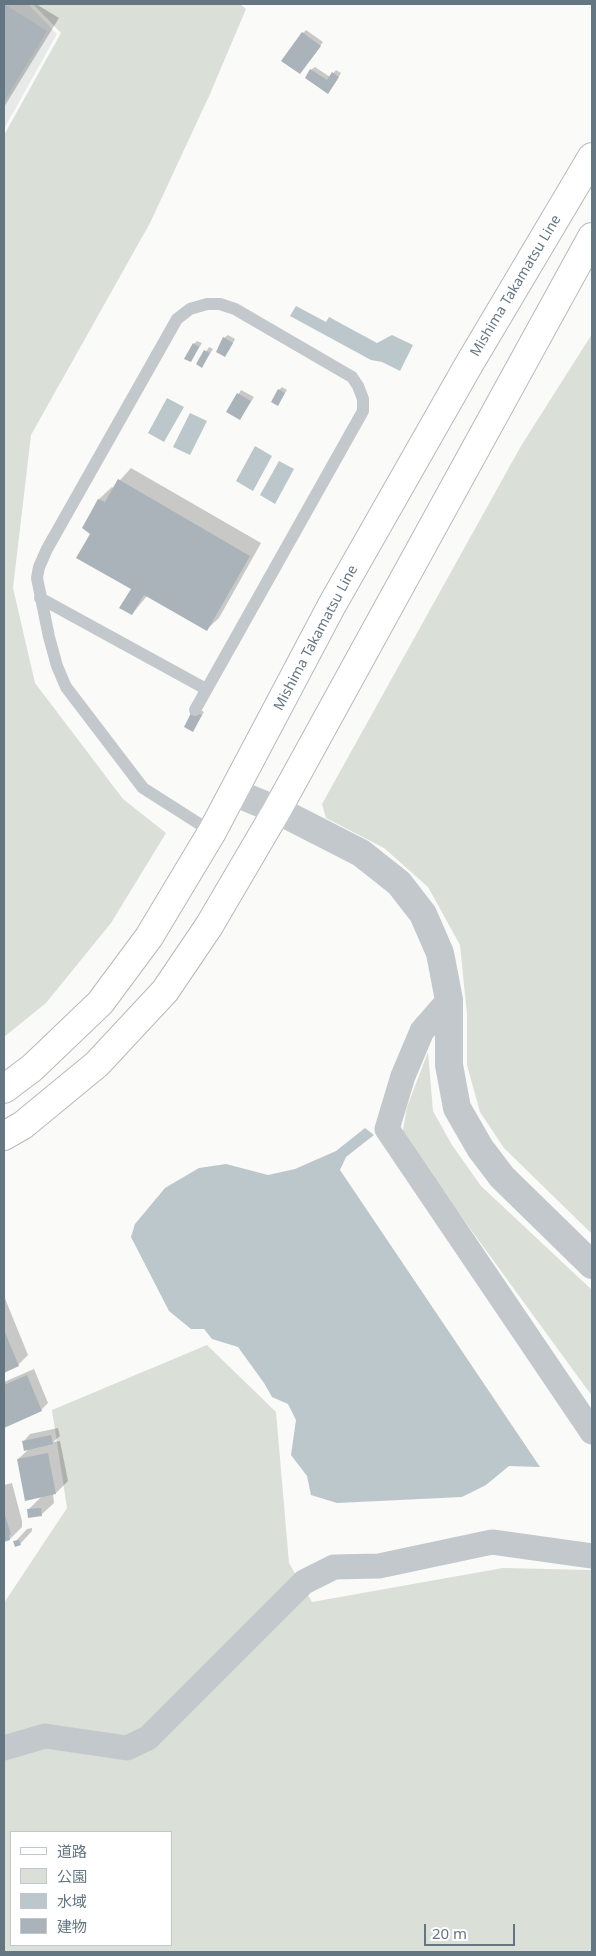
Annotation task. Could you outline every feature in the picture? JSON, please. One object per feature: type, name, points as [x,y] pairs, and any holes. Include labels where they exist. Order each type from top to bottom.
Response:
[{"type":"main road","name":"Mishima Takamatsu Line","points":[[4,1089],[32,1068],[100,1003],[150,937],[212,832],[347,579],[468,366],[592,157]]},
{"type":"main road","points":[[4,1136],[22,1125],[97,1064],[164,992],[209,926],[277,810],[592,237]]},
{"type":"street","points":[[233,792],[277,810],[361,853],[398,883],[423,914],[440,953],[449,1000],[449,1065],[457,1108],[480,1148],[502,1177],[592,1265]]},
{"type":"street","points":[[449,1000],[422,1032],[403,1076],[387,1129],[592,1432]]},
{"type":"street","points":[[4,1748],[45,1736],[127,1748],[148,1738],[304,1582],[334,1567],[379,1566],[492,1542],[592,1556]]},
{"type":"lane","points":[[195,710],[363,410],[363,399],[352,377],[235,309],[220,304],[207,304],[190,309],[177,319],[47,549],[39,567],[37,578],[40,598],[57,666],[66,687],[143,788],[212,832]]},
{"type":"lane","points":[[40,598],[206,689]]},
{"type":"shaded area","points":[[4,4],[28,4],[57,34],[4,129]]},
{"type":"green space","points":[[33,4],[240,4],[246,9],[210,94],[150,223],[31,435],[13,588],[35,683],[123,799],[166,833],[111,923],[46,1003],[4,1037],[4,135],[61,33]]},
{"type":"green space","points":[[592,334],[592,1234],[504,1148],[480,1112],[467,1065],[467,1014],[460,945],[428,887],[384,848],[326,818],[322,804],[521,446]]},
{"type":"green space","points":[[428,1052],[433,1111],[452,1145],[481,1186],[592,1290],[592,1396],[402,1135],[407,1107]]},
{"type":"green space","points":[[207,1345],[276,1412],[289,1563],[312,1602],[503,1568],[592,1570],[592,1952],[4,1952],[4,1603],[67,1508],[52,1410]]},
{"type":"water","points":[[296,306],[326,322],[329,317],[377,343],[392,335],[413,345],[400,371],[382,362],[371,360],[290,316]]},
{"type":"water","points":[[167,398],[184,407],[164,442],[148,433]]},
{"type":"water","points":[[190,413],[207,421],[190,455],[173,447]]},
{"type":"water","points":[[255,446],[272,456],[253,491],[236,481]]},
{"type":"water","points":[[279,461],[294,469],[275,504],[260,495]]},
{"type":"water","points":[[365,1128],[374,1135],[346,1157],[340,1170],[540,1467],[509,1466],[486,1485],[462,1497],[337,1503],[311,1495],[307,1476],[291,1455],[296,1420],[288,1404],[272,1397],[238,1347],[212,1339],[204,1329],[191,1329],[169,1311],[131,1237],[135,1224],[165,1188],[199,1168],[226,1164],[268,1175],[295,1169],[336,1151]]},
{"type":"building","points":[[4,4],[47,31],[4,101]]},
{"type":"building","points":[[302,32],[321,46],[300,74],[281,61]]},
{"type":"building","points":[[310,69],[327,80],[332,72],[339,77],[328,94],[305,78]]},
{"type":"building","points":[[223,337],[233,343],[225,357],[216,352]]},
{"type":"building","points":[[193,343],[199,347],[191,362],[184,359]]},
{"type":"building","points":[[204,350],[210,353],[202,368],[196,364]]},
{"type":"building","points":[[278,389],[285,393],[278,406],[271,402]]},
{"type":"building","points":[[237,393],[251,401],[240,420],[226,412]]},
{"type":"building","points":[[118,479],[250,556],[207,631],[144,595],[132,615],[119,608],[131,589],[76,558],[90,534],[82,528],[98,499],[105,502]]},
{"type":"building","points":[[192,711],[202,715],[193,732],[184,727]]},
{"type":"building","points":[[4,1330],[19,1366],[4,1373]]},
{"type":"building","points":[[27,1375],[42,1411],[4,1428],[4,1385]]},
{"type":"building","points":[[51,1435],[53,1444],[24,1451],[22,1441]]},
{"type":"building","points":[[48,1453],[56,1494],[25,1501],[17,1459]]},
{"type":"building","points":[[41,1508],[42,1516],[28,1518],[27,1509]]},
{"type":"building","points":[[4,1512],[11,1535],[9,1535],[10,1540],[4,1542]]},
{"type":"building","points":[[19,1540],[21,1545],[15,1547],[13,1541]]}]
